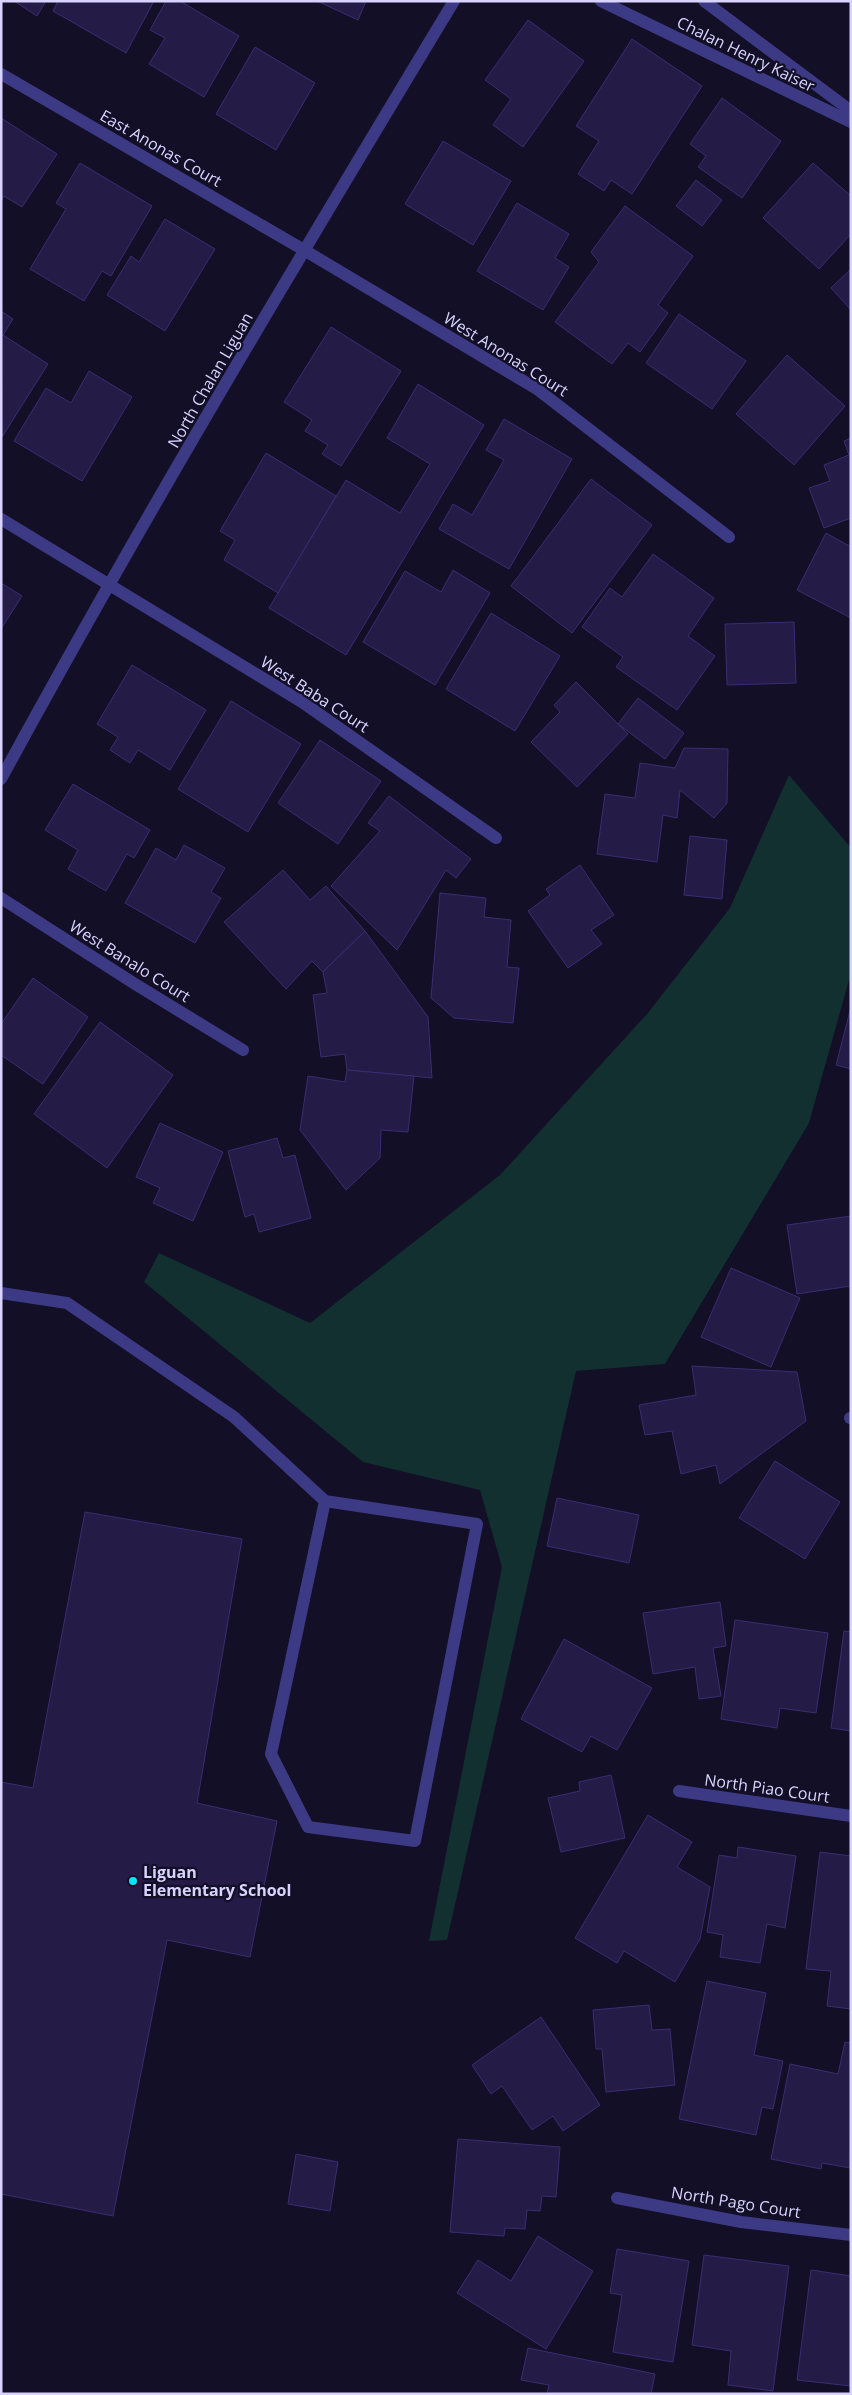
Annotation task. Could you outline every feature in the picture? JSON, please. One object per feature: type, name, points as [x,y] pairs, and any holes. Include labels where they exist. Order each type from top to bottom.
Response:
[{"type":"street","name":"North Chalan Liguan","points":[[1,779],[304,250],[454,1]]},
{"type":"street","name":"Chalan Henry Kaiser","points":[[601,1],[851,122]]},
{"type":"street","name":"Chalan Henry Kaiser","points":[[704,1],[851,111]]},
{"type":"street","name":"East Anonas Court","points":[[1,74],[304,250]]},
{"type":"street","name":"West Anonas Court","points":[[304,250],[537,389],[729,537]]},
{"type":"street","name":"West Baba Court","points":[[1,519],[302,702],[496,838]]},
{"type":"street","name":"West Banalo Court","points":[[1,898],[135,984],[243,1050]]},
{"type":"street","points":[[1,1293],[67,1303],[234,1417],[324,1500],[477,1524],[415,1841],[308,1827],[271,1754],[324,1500]]},
{"type":"street","name":"North Piao Court","points":[[679,1791],[851,1816]]},
{"type":"street","name":"North Pago Court","points":[[617,2198],[741,2222],[851,2235]]},
{"type":"green space","points":[[789,775],[851,848],[851,973],[809,1123],[665,1364],[576,1371],[447,1940],[429,1941],[502,1567],[480,1490],[363,1462],[144,1282],[159,1253],[310,1323],[500,1175],[647,1014],[730,908]]},
{"type":"building","points":[[14,1],[46,1],[37,16]]},
{"type":"building","points":[[58,1],[154,1],[126,53],[53,11]]},
{"type":"building","points":[[166,1],[180,1],[239,36],[204,97],[149,64],[165,38],[150,30]]},
{"type":"building","points":[[317,1],[366,1],[358,20]]},
{"type":"building","points":[[528,20],[584,61],[523,147],[493,125],[511,99],[485,80]]},
{"type":"building","points":[[632,39],[702,86],[632,194],[611,180],[604,191],[578,174],[599,141],[576,126]]},
{"type":"building","points":[[255,47],[315,83],[276,150],[216,114]]},
{"type":"building","points":[[722,98],[781,141],[742,198],[698,167],[706,156],[690,144]]},
{"type":"building","points":[[1,118],[57,154],[22,207],[4,196],[1,201]]},
{"type":"building","points":[[443,141],[511,181],[473,245],[405,204]]},
{"type":"building","points":[[80,163],[152,206],[111,276],[102,271],[84,301],[30,269],[66,209],[56,203]]},
{"type":"building","points":[[813,163],[851,196],[851,234],[819,269],[763,218]]},
{"type":"building","points":[[696,180],[722,200],[702,226],[676,206]]},
{"type":"building","points":[[517,203],[569,234],[555,258],[569,267],[543,310],[477,271]]},
{"type":"building","points":[[625,206],[693,256],[658,305],[668,313],[640,352],[628,343],[612,364],[555,322],[599,262],[591,252]]},
{"type":"building","points":[[165,219],[215,249],[165,331],[107,295],[131,256],[139,262]]},
{"type":"building","points":[[851,269],[851,310],[831,288]]},
{"type":"building","points":[[1,311],[13,319],[3,335],[48,364],[2,437]]},
{"type":"building","points":[[679,314],[746,361],[712,409],[646,363]]},
{"type":"building","points":[[331,327],[401,371],[341,466],[322,454],[328,445],[305,431],[312,420],[284,402]]},
{"type":"building","points":[[787,355],[845,406],[794,465],[736,414]]},
{"type":"building","points":[[89,371],[132,397],[82,481],[14,441],[46,388],[71,403]]},
{"type":"building","points":[[418,384],[484,425],[346,655],[269,608],[346,480],[400,513],[430,464],[387,438]]},
{"type":"building","points":[[504,419],[572,459],[509,569],[439,529],[453,504],[472,515],[504,460],[486,450]]},
{"type":"building","points":[[851,438],[851,518],[824,528],[809,488],[830,481],[824,465],[849,455],[844,441]]},
{"type":"building","points":[[266,453],[336,496],[278,593],[224,560],[235,540],[220,531]]},
{"type":"building","points":[[591,479],[652,525],[572,633],[511,586]]},
{"type":"building","points":[[826,533],[851,547],[851,618],[797,590]]},
{"type":"building","points":[[653,554],[714,598],[688,636],[715,656],[677,710],[616,667],[623,657],[582,627],[610,588],[622,597]]},
{"type":"building","points":[[453,570],[490,593],[435,685],[363,642],[405,571],[441,592]]},
{"type":"building","points":[[1,583],[22,596],[1,629]]},
{"type":"building","points":[[491,613],[560,656],[515,731],[446,689]]},
{"type":"building","points":[[794,622],[796,683],[727,685],[725,624]]},
{"type":"building","points":[[132,665],[206,710],[170,770],[138,750],[130,763],[110,750],[118,737],[97,724]]},
{"type":"building","points":[[576,682],[628,734],[577,787],[531,742],[560,712],[554,705]]},
{"type":"building","points":[[638,698],[684,733],[665,759],[618,724]]},
{"type":"building","points":[[231,701],[301,744],[248,832],[178,789]]},
{"type":"building","points":[[320,740],[381,781],[338,844],[278,803]]},
{"type":"building","points":[[684,748],[728,749],[727,803],[714,818],[680,790],[677,818],[663,815],[657,862],[597,854],[605,794],[635,798],[640,763],[675,768]]},
{"type":"building","points":[[73,784],[150,830],[134,858],[127,854],[106,891],[68,869],[78,850],[45,830]]},
{"type":"building","points":[[389,796],[471,859],[456,878],[446,870],[397,950],[331,886],[380,831],[368,823]]},
{"type":"building","points":[[690,836],[727,840],[722,899],[684,895]]},
{"type":"building","points":[[184,845],[225,868],[211,892],[221,898],[195,943],[125,903],[156,848],[176,860]]},
{"type":"building","points":[[580,865],[614,915],[591,930],[602,944],[568,968],[528,911],[550,895],[546,889]]},
{"type":"building","points":[[283,870],[310,900],[326,886],[365,931],[323,972],[312,961],[286,989],[224,922]]},
{"type":"building","points":[[440,893],[486,898],[484,917],[511,920],[507,967],[519,968],[513,1023],[454,1018],[431,998]]},
{"type":"building","points":[[365,931],[428,1017],[432,1078],[347,1070],[345,1054],[321,1057],[313,995],[327,993],[323,972]]},
{"type":"building","points":[[33,978],[88,1017],[43,1084],[1,1055],[1,1024]]},
{"type":"building","points":[[851,1007],[851,1069],[836,1065]]},
{"type":"building","points":[[100,1022],[173,1075],[107,1168],[34,1114]]},
{"type":"building","points":[[347,1070],[414,1076],[408,1132],[381,1130],[380,1158],[346,1190],[300,1130],[308,1076],[345,1082]]},
{"type":"building","points":[[160,1123],[223,1152],[193,1221],[153,1203],[160,1188],[136,1177]]},
{"type":"building","points":[[277,1138],[283,1158],[295,1155],[311,1218],[259,1232],[254,1214],[245,1217],[228,1151]]},
{"type":"building","points":[[851,1216],[851,1286],[797,1294],[787,1225]]},
{"type":"building","points":[[731,1268],[800,1298],[771,1367],[701,1337]]},
{"type":"building","points":[[692,1366],[797,1372],[806,1421],[720,1484],[716,1465],[681,1474],[672,1431],[645,1435],[639,1405],[696,1395]]},
{"type":"building","points":[[775,1461],[840,1502],[805,1559],[739,1518]]},
{"type":"building","points":[[557,1498],[639,1515],[629,1563],[547,1546]]},
{"type":"building","name":"Liguan Elementary School","points":[[85,1512],[242,1539],[197,1803],[277,1821],[250,1957],[167,1940],[113,2216],[1,2194],[1,1782],[33,1788]]},
{"type":"building","points":[[720,1602],[726,1646],[713,1648],[721,1696],[699,1699],[695,1667],[653,1674],[643,1613]]},
{"type":"building","points":[[735,1620],[828,1633],[816,1713],[780,1708],[777,1728],[721,1719]]},
{"type":"building","points":[[844,1631],[851,1632],[851,1731],[831,1728]]},
{"type":"building","points":[[564,1639],[652,1688],[617,1750],[591,1736],[582,1752],[521,1719]]},
{"type":"building","points":[[611,1775],[625,1838],[561,1852],[548,1798],[580,1791],[579,1782]]},
{"type":"building","points":[[648,1815],[692,1842],[677,1867],[710,1887],[700,1939],[675,1982],[624,1951],[617,1963],[575,1938]]},
{"type":"building","points":[[738,1847],[796,1856],[785,1928],[767,1924],[760,1963],[720,1957],[723,1935],[707,1932],[719,1855],[737,1858]]},
{"type":"building","points":[[820,1852],[851,1856],[851,2009],[827,2006],[831,1971],[806,1969]]},
{"type":"building","points":[[707,1981],[766,1993],[754,2055],[783,2061],[773,2109],[762,2107],[756,2135],[679,2119]]},
{"type":"building","points":[[649,2005],[652,2030],[670,2029],[675,2085],[606,2092],[602,2049],[596,2049],[593,2010]]},
{"type":"building","points":[[541,2017],[600,2105],[563,2131],[553,2116],[532,2130],[502,2086],[491,2094],[472,2065]]},
{"type":"building","points":[[845,2042],[851,2043],[850,2168],[822,2163],[821,2169],[771,2159],[790,2064],[838,2074]]},
{"type":"building","points":[[458,2139],[560,2147],[556,2197],[542,2196],[540,2211],[527,2210],[525,2229],[505,2228],[504,2236],[450,2232]]},
{"type":"building","points":[[296,2154],[338,2162],[330,2211],[288,2204]]},
{"type":"building","points":[[538,2236],[593,2271],[546,2349],[457,2293],[478,2260],[511,2281]]},
{"type":"building","points":[[617,2249],[689,2261],[673,2362],[613,2352],[622,2295],[610,2293]]},
{"type":"building","points":[[704,2255],[789,2266],[773,2391],[728,2385],[731,2351],[692,2345]]},
{"type":"building","points":[[811,2270],[851,2276],[851,2386],[797,2380]]},
{"type":"building","points":[[528,2348],[655,2374],[651,2394],[547,2394],[549,2385],[521,2380]]},
{"type":"place","name":"Liguan Elementary School","points":[[133,1881]]}]
